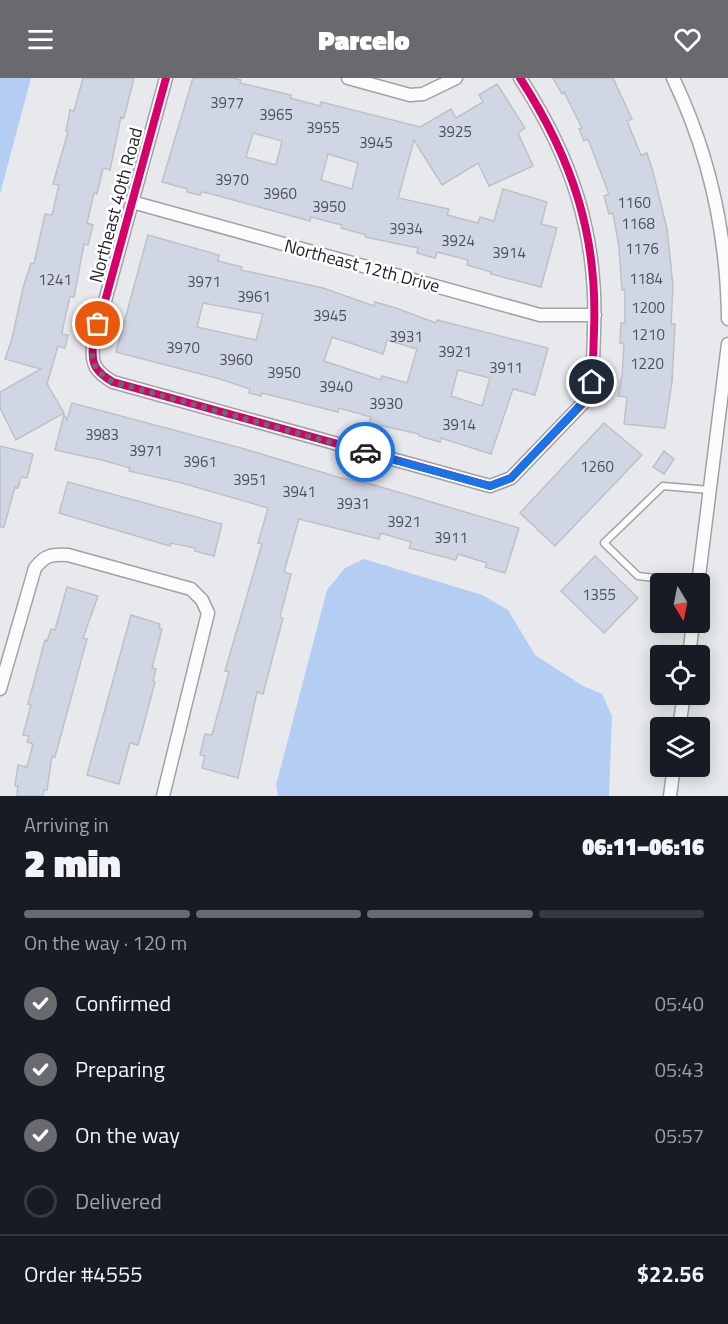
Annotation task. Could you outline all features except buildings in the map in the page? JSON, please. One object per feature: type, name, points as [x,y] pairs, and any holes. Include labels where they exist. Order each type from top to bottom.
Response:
[{"type":"street","name":"Northeast 40th Road","points":[[166,78],[93,345],[91,360],[98,373],[113,382],[490,486],[511,478],[586,399],[592,382],[595,315]]},
{"type":"street","points":[[348,78],[410,95],[423,94],[456,78]]},
{"type":"street","points":[[520,78],[544,116],[575,186],[592,258],[595,315]]},
{"type":"street","points":[[673,78],[689,111],[708,166],[721,222],[728,319]]},
{"type":"street","name":"Northeast 12th Drive","points":[[132,202],[540,315],[595,315]]},
{"type":"street","points":[[699,573],[726,385],[728,344]]},
{"type":"street","points":[[0,689],[35,568],[43,558],[53,554],[68,555],[191,589],[202,600],[208,613],[163,796]]},
{"type":"street","points":[[670,796],[673,777]]},
{"type":"lane","points":[[650,577],[638,576],[604,543],[663,486],[711,490]]},
{"type":"water","points":[[0,78],[31,78],[0,194]]},
{"type":"water","points":[[364,559],[482,595],[508,610],[535,655],[583,686],[602,694],[612,716],[609,796],[278,796],[276,785],[327,590],[345,568]]},
{"type":"cycle path","points":[[166,78],[93,345],[94,363],[102,375],[113,382],[490,486],[511,478],[587,399],[593,365],[594,296],[591,262],[578,198],[554,138],[520,78]]},
{"type":"way so far","points":[[98,324],[91,360],[98,373],[113,382],[365,452]]},
{"type":"route","points":[[365,452],[490,486],[500,484],[511,478],[586,399],[592,382]]}]
